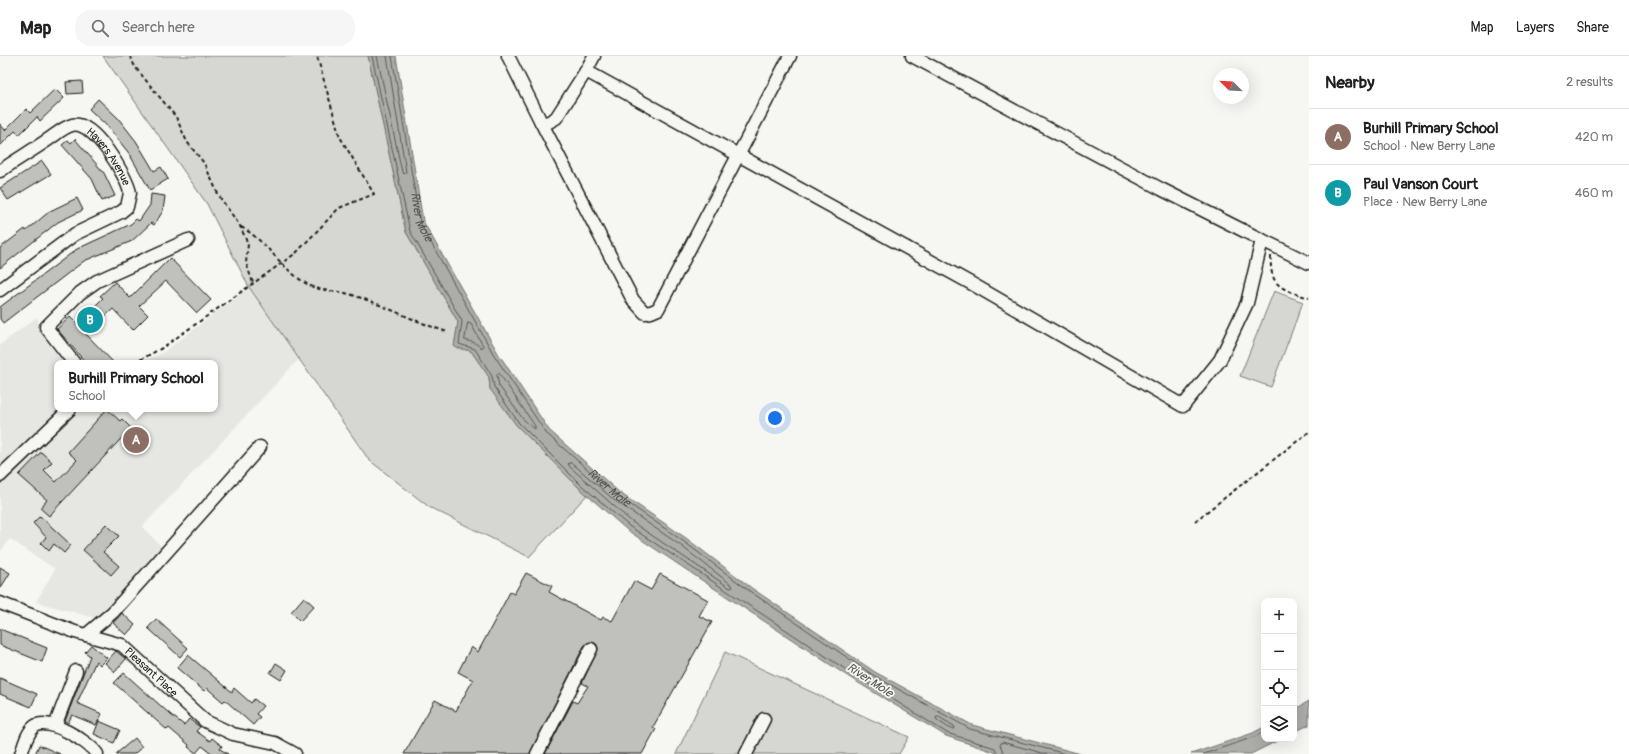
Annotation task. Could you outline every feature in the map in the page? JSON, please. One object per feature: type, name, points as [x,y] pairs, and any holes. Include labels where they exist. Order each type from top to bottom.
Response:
[{"type":"street","points":[[508,56],[633,300],[645,313],[658,309],[790,56]]},
{"type":"street","points":[[541,122],[547,123],[556,118],[594,56]]},
{"type":"street","points":[[912,56],[1161,189],[1309,263]]},
{"type":"street","points":[[586,71],[974,285],[1183,406],[1220,360],[1247,303],[1267,242]]},
{"type":"street","name":"Havers Avenue","points":[[0,171],[57,133],[75,124],[87,128],[108,150],[130,193],[127,207],[121,212],[75,234],[0,290]]},
{"type":"street","points":[[72,360],[46,327],[80,293],[97,280],[188,240]]},
{"type":"street","points":[[0,476],[67,412]]},
{"type":"street","points":[[86,635],[113,612],[260,447]]},
{"type":"street","name":"Pleasant Place","points":[[0,603],[42,620],[86,635],[116,642],[128,649],[199,715],[214,726],[233,734],[275,743],[295,754]]},
{"type":"street","points":[[536,754],[591,650]]},
{"type":"street","points":[[55,726],[76,671]]},
{"type":"street","points":[[746,754],[764,719]]},
{"type":"street","points":[[21,754],[30,733],[35,726],[45,723],[55,726],[88,743],[96,754]]},
{"type":"path","points":[[130,56],[135,67],[176,117],[187,142],[204,163],[219,196],[240,226],[248,244],[246,263],[254,283]]},
{"type":"path","points":[[140,360],[162,348],[296,253],[339,208],[374,194],[340,137],[317,56]]},
{"type":"path","points":[[240,226],[262,242],[281,263],[308,285],[316,288],[347,293],[385,307],[424,325],[448,332]]},
{"type":"path","points":[[1267,242],[1272,276],[1281,287],[1309,298]]},
{"type":"path","points":[[1195,521],[1309,432]]},
{"type":"shaded area","points":[[103,56],[368,56],[406,232],[458,322],[454,347],[471,351],[489,377],[490,389],[587,495],[529,557],[429,507],[369,460],[249,287],[207,204]]},
{"type":"shaded area","points":[[249,287],[299,359],[142,527],[164,549],[106,613],[95,618],[36,602],[55,569],[10,539],[0,552],[0,484],[78,412],[218,412],[218,360],[148,360],[164,352]]},
{"type":"shaded area","points":[[1274,291],[1303,302],[1271,387],[1240,376]]},
{"type":"shaded area","points":[[37,317],[40,330],[65,360],[54,360],[54,412],[60,412],[0,470],[0,345]]},
{"type":"shaded area","points":[[725,652],[909,737],[899,754],[676,754]]},
{"type":"water","name":"River Mole","points":[[368,56],[396,56],[423,221],[498,353],[549,430],[620,493],[686,538],[753,589],[875,672],[972,725],[1081,754],[1000,754],[946,736],[852,679],[627,530],[578,487],[516,425],[490,389],[489,377],[471,351],[454,347],[458,322],[406,232]]},
{"type":"water","points":[[1309,701],[1309,725],[1297,731],[1297,708]]},
{"type":"water","points":[[1261,729],[1261,742],[1275,742],[1251,754],[1191,754],[1253,733]]},
{"type":"building","points":[[82,81],[83,93],[67,94],[66,82]]},
{"type":"building","points":[[55,89],[64,98],[40,121],[37,117],[19,135],[15,131],[0,146],[0,124],[5,130],[26,109],[30,113]]},
{"type":"building","points":[[98,99],[118,118],[136,141],[154,171],[161,167],[168,179],[150,190],[132,157],[108,127],[89,109]]},
{"type":"building","points":[[75,139],[104,173],[115,196],[102,201],[92,179],[62,145],[68,140],[71,143]]},
{"type":"building","points":[[42,161],[51,174],[8,200],[0,188]]},
{"type":"building","points":[[151,194],[165,196],[163,211],[154,225],[151,223],[132,241],[84,261],[3,323],[0,319],[0,307],[77,249],[131,224],[136,219],[139,221],[150,205]]},
{"type":"building","points":[[77,198],[83,210],[58,222],[0,268],[0,248],[25,229],[26,231],[50,211]]},
{"type":"building","points":[[170,258],[211,300],[197,313],[166,281],[139,306],[148,315],[133,330],[113,309],[86,334],[111,360],[83,360],[57,329],[70,317],[77,324],[103,298],[100,296],[115,282],[130,298]]},
{"type":"building","points":[[104,412],[110,412],[120,421],[122,419],[131,428],[49,516],[40,508],[47,500],[19,475],[41,452],[52,462],[44,470],[56,482],[77,460],[68,452]]},
{"type":"building","points":[[40,516],[71,545],[64,553],[54,544],[49,551],[41,543],[46,537],[33,523]]},
{"type":"building","points":[[106,524],[119,536],[103,552],[119,566],[111,575],[83,550]]},
{"type":"building","points":[[0,567],[10,573],[0,589]]},
{"type":"building","points":[[526,573],[552,586],[549,592],[601,620],[603,617],[612,621],[634,581],[651,590],[660,574],[708,600],[699,616],[712,622],[653,727],[656,729],[642,754],[545,754],[573,701],[577,703],[588,686],[582,683],[598,649],[597,645],[591,642],[584,646],[530,754],[404,754],[435,700],[456,711],[473,680],[458,672],[471,647],[478,652],[510,592],[514,594]]},
{"type":"building","points":[[304,597],[314,606],[300,621],[291,612]]},
{"type":"building","points":[[122,613],[135,625],[126,635],[113,623]]},
{"type":"building","points":[[156,619],[188,648],[180,657],[148,628]]},
{"type":"building","points":[[0,629],[47,648],[42,662],[0,645]]},
{"type":"building","points":[[91,645],[107,658],[100,665],[96,661],[77,703],[102,714],[96,725],[72,715],[68,723],[65,721],[90,656],[85,652]]},
{"type":"building","points":[[116,651],[126,659],[115,672],[105,663]]},
{"type":"building","points":[[188,655],[232,692],[234,688],[251,703],[254,699],[263,706],[256,714],[260,717],[253,725],[225,700],[223,702],[207,688],[204,691],[177,668]]},
{"type":"building","points":[[276,663],[287,670],[281,680],[270,673]]},
{"type":"building","points":[[124,673],[171,715],[184,725],[189,719],[200,727],[196,731],[210,741],[212,738],[222,746],[220,749],[228,754],[213,754],[202,746],[196,753],[188,747],[189,745],[169,728],[167,730],[114,683]]},
{"type":"building","points":[[0,678],[37,694],[31,707],[0,694]]},
{"type":"building","points":[[99,721],[120,730],[114,743],[94,734]]},
{"type":"building","points":[[135,738],[142,747],[134,754],[116,754]]},
{"type":"building","points":[[39,745],[60,754],[35,754]]},
{"type":"place","name":"Paul Vanson Court","points":[[90,320]]},
{"type":"place","name":"Burhill Primary School","points":[[136,440]]}]
